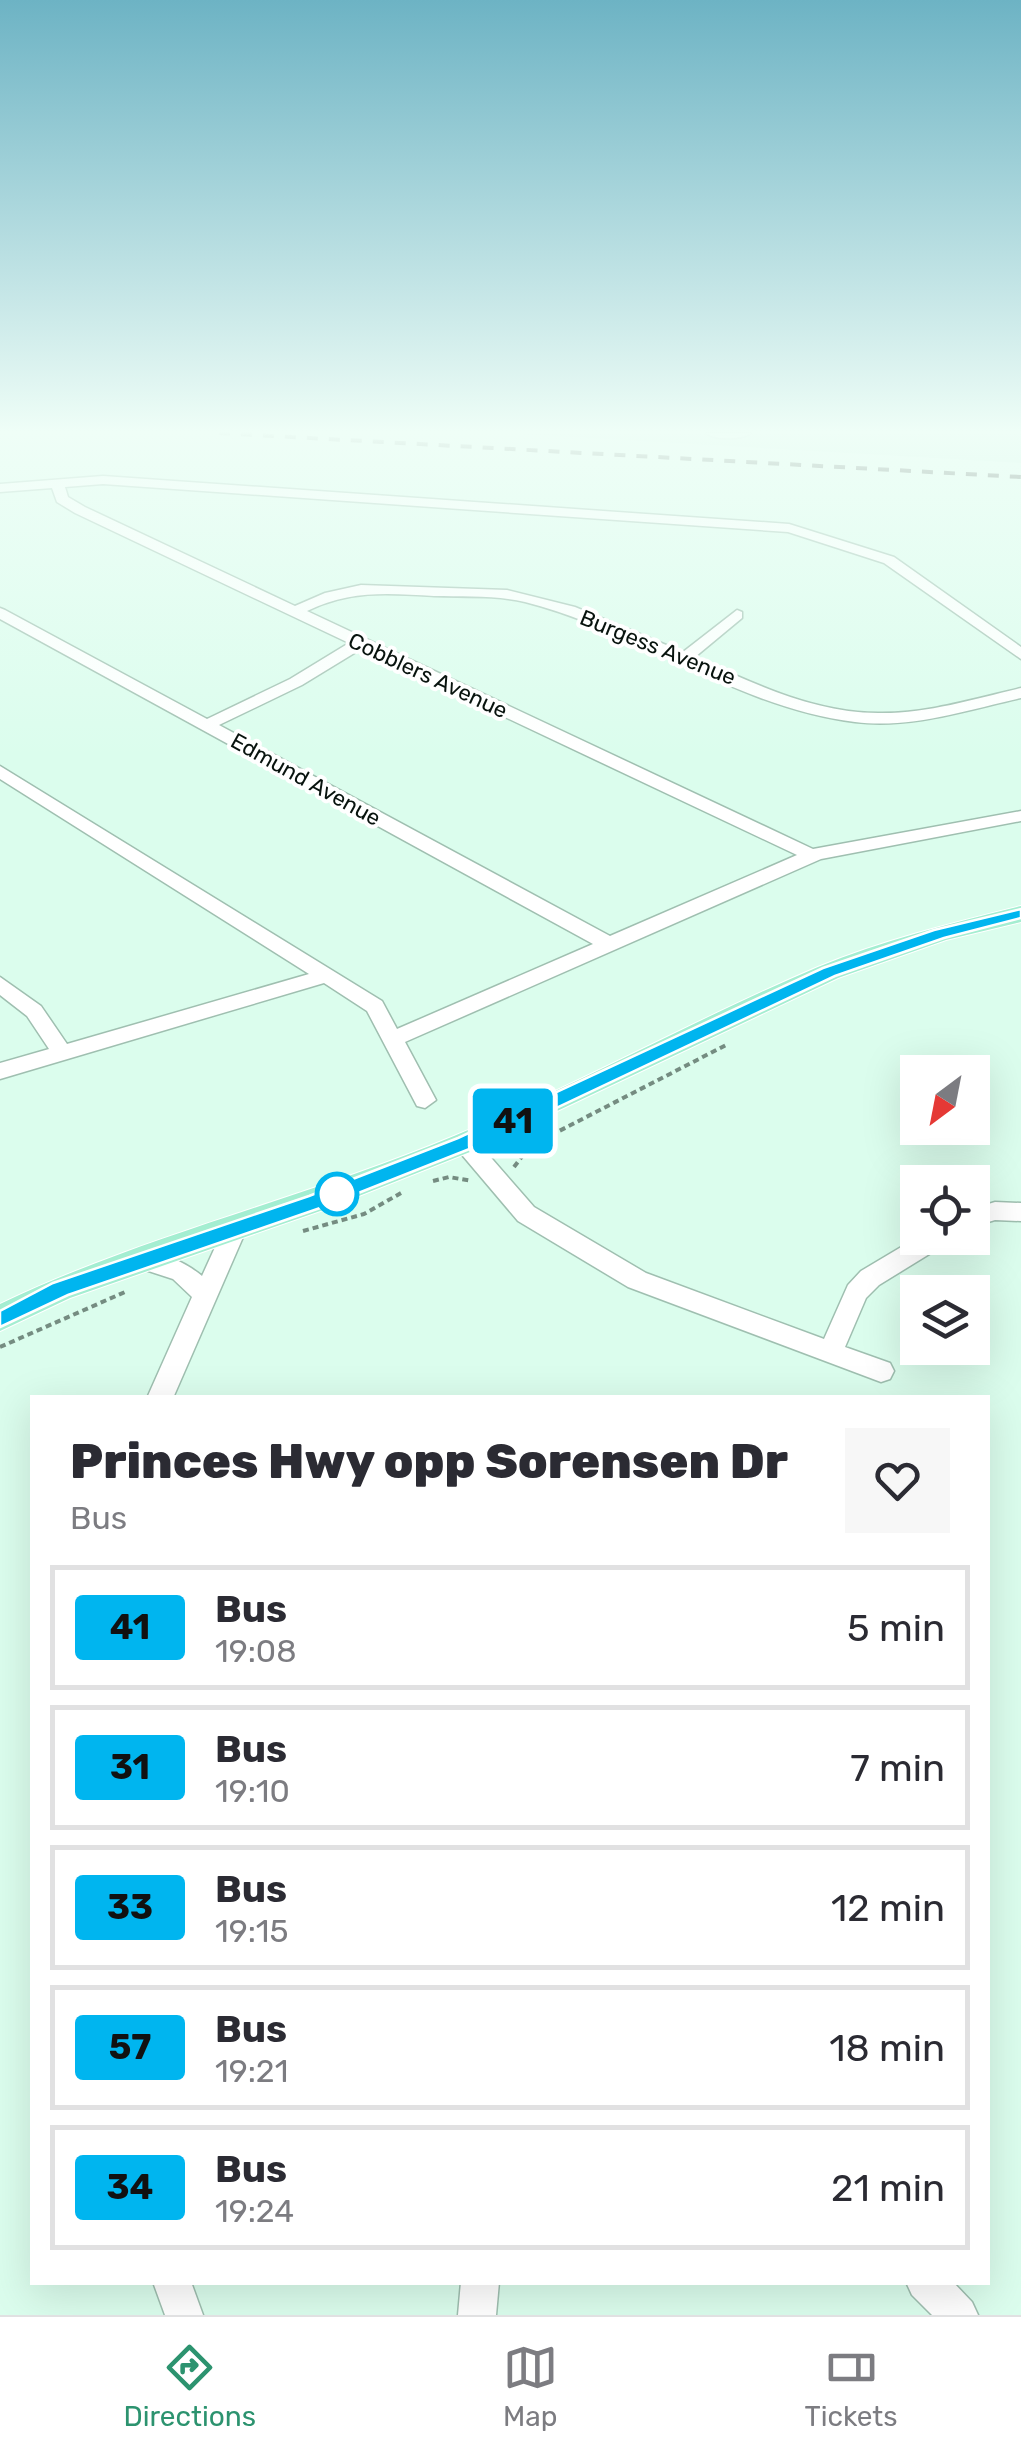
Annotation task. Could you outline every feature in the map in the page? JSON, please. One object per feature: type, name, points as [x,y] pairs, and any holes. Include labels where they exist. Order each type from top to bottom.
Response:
[{"type":"main road","points":[[0,1318],[60,1289],[465,1143],[829,972],[940,934],[1021,914]]},
{"type":"street","name":"Cobblers Avenue","points":[[145,541],[813,856]]},
{"type":"street","points":[[829,541],[889,560],[1021,654]]},
{"type":"street","name":"Burgess Avenue","points":[[294,612],[332,592],[368,586],[526,597],[566,609],[795,704],[838,715],[892,720],[1021,693]]},
{"type":"street","name":"Edmund Avenue","points":[[0,612],[612,945]]},
{"type":"street","points":[[685,658],[737,616]]},
{"type":"street","points":[[207,725],[296,682],[360,643]]},
{"type":"street","points":[[0,771],[374,1006],[425,1100]]},
{"type":"street","points":[[393,1039],[813,856],[1021,816]]},
{"type":"street","points":[[0,1070],[324,976]]},
{"type":"street","points":[[0,984],[34,1011],[61,1051]]},
{"type":"street","points":[[465,1143],[526,1214],[637,1280],[881,1371]]},
{"type":"street","points":[[990,1213],[1021,1212]]},
{"type":"street","points":[[161,1395],[236,1228]]},
{"type":"street","points":[[830,1352],[858,1292],[870,1278],[908,1255]]},
{"type":"street","points":[[144,1260],[181,1272],[207,1295]]},
{"type":"street","points":[[173,2285],[184,2315]]},
{"type":"street","points":[[477,2315],[480,2285]]},
{"type":"street","points":[[928,2285],[959,2315]]},
{"type":"bus line","name":"41","points":[[0,1318],[60,1289],[316,1202],[465,1143],[829,972],[940,934],[1021,914]]}]
